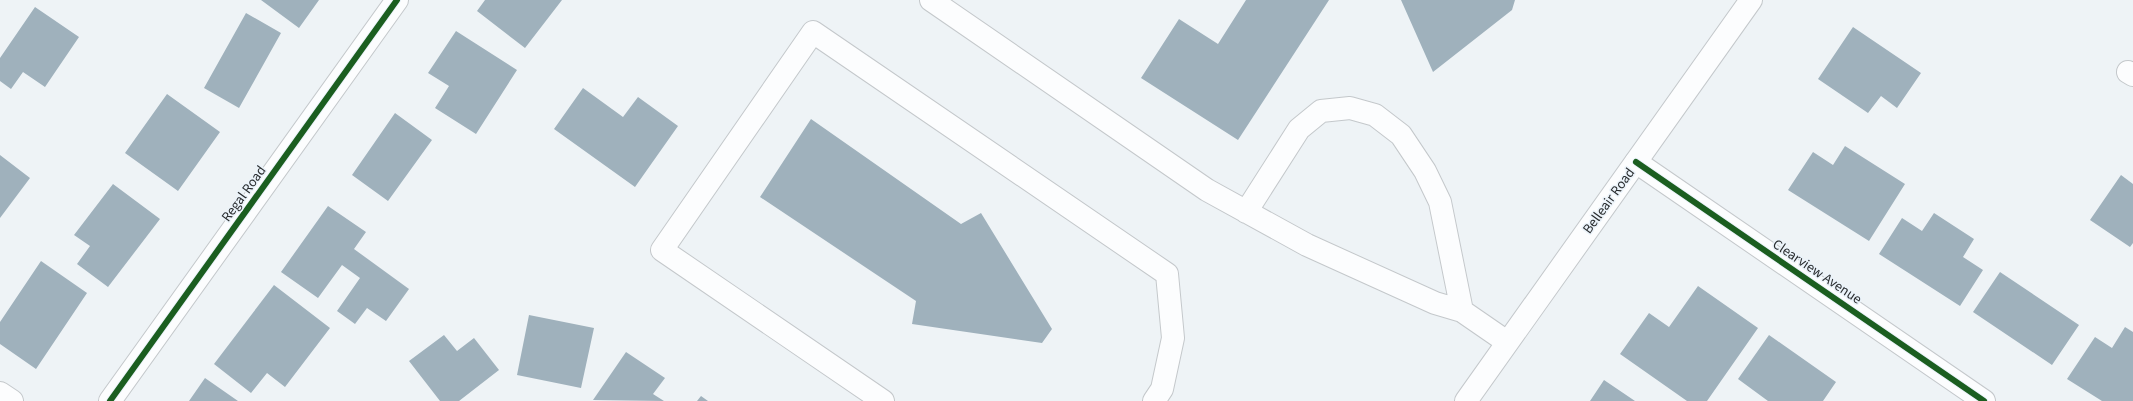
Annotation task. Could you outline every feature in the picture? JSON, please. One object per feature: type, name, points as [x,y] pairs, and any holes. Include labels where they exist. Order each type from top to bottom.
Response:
[{"type":"street","name":"Regal Road","points":[[110,401],[397,0]]},
{"type":"street","points":[[931,0],[1207,190],[1314,248],[1435,303],[1462,311],[1508,342]]},
{"type":"street","name":"Belleair Road","points":[[1466,401],[1751,0]]},
{"type":"street","points":[[883,401],[662,250],[813,32],[1167,274],[1173,338],[1162,389],[1154,401]]},
{"type":"street","points":[[1246,212],[1299,129],[1321,111],[1350,108],[1375,115],[1401,135],[1425,171],[1440,202],[1462,311]]},
{"type":"street","name":"Clearview Avenue","points":[[1636,162],[1984,401]]},
{"type":"street","points":[[0,393],[12,401]]},
{"type":"building","points":[[261,0],[319,0],[299,28]]},
{"type":"building","points":[[485,0],[562,0],[525,48],[477,11]]},
{"type":"building","points":[[1246,0],[1329,0],[1238,140],[1141,78],[1179,19],[1218,44]]},
{"type":"building","points":[[1401,0],[1515,0],[1512,10],[1433,72]]},
{"type":"building","points":[[35,7],[79,37],[45,87],[23,72],[11,89],[0,81],[0,58]]},
{"type":"building","points":[[246,13],[281,33],[239,108],[204,88]]},
{"type":"building","points":[[1853,27],[1921,73],[1897,108],[1881,96],[1868,113],[1818,79]]},
{"type":"building","points":[[456,31],[517,70],[476,134],[435,108],[449,86],[428,73]]},
{"type":"building","points":[[583,88],[623,117],[638,97],[678,126],[635,187],[554,129]]},
{"type":"building","points":[[167,94],[220,132],[178,191],[125,153]]},
{"type":"building","points":[[395,113],[432,140],[388,201],[352,175]]},
{"type":"building","points":[[811,119],[961,224],[981,213],[1052,329],[1042,343],[912,324],[916,301],[760,197]]},
{"type":"building","points":[[1845,146],[1905,184],[1869,241],[1788,190],[1813,152],[1833,165]]},
{"type":"building","points":[[0,155],[30,178],[0,218]]},
{"type":"building","points":[[2121,175],[2133,184],[2133,243],[2130,247],[2090,220]]},
{"type":"building","points":[[113,184],[160,219],[108,287],[77,264],[90,246],[74,235]]},
{"type":"building","points":[[328,206],[366,232],[354,249],[409,289],[386,321],[367,308],[355,324],[337,311],[360,278],[342,265],[318,298],[281,272]]},
{"type":"building","points":[[1934,213],[1974,239],[1963,257],[1983,270],[1960,306],[1879,254],[1902,218],[1922,231]]},
{"type":"building","points":[[41,261],[87,293],[36,369],[0,344],[0,322]]},
{"type":"building","points":[[2000,272],[2079,325],[2052,365],[1973,312]]},
{"type":"building","points":[[274,285],[330,328],[285,387],[267,373],[251,393],[214,364]]},
{"type":"building","points":[[1698,286],[1758,328],[1707,401],[1687,401],[1620,354],[1649,313],[1669,327]]},
{"type":"building","points":[[529,315],[594,328],[581,388],[517,375]]},
{"type":"building","points":[[2125,327],[2133,332],[2133,401],[2102,401],[2067,379],[2095,337],[2112,348]]},
{"type":"building","points":[[444,335],[457,351],[474,338],[499,370],[459,401],[440,401],[409,361]]},
{"type":"building","points":[[1769,335],[1836,382],[1823,401],[1768,401],[1738,379]]},
{"type":"building","points":[[626,352],[665,378],[653,394],[664,401],[593,400]]},
{"type":"building","points":[[205,378],[238,401],[189,401]]},
{"type":"building","points":[[1604,380],[1635,401],[1590,401]]},
{"type":"building","points":[[701,396],[708,401],[697,401]]},
{"type":"cycle path","points":[[110,401],[397,0]]},
{"type":"cycle path","points":[[1636,162],[1984,401]]}]
